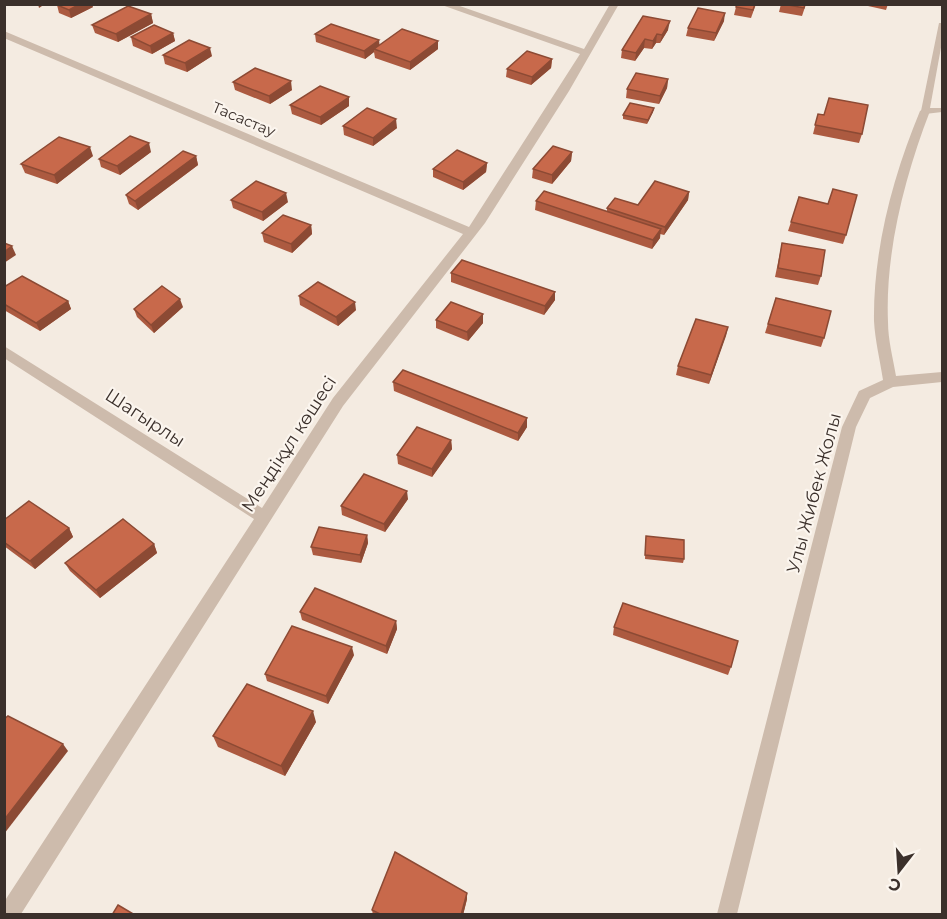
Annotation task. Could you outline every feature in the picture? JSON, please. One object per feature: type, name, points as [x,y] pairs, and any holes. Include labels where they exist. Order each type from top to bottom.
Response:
[{"type":"street","points":[[443,4],[586,53]]},
{"type":"street","name":"Меңдіқұл көшесі","points":[[9,915],[338,402],[471,233],[615,4]]},
{"type":"street","name":"Тасастау","points":[[4,34],[471,233]]},
{"type":"street","points":[[925,111],[913,138],[887,255],[881,322],[891,382],[942,377]]},
{"type":"street","name":"Шагырлы","points":[[4,351],[264,517]]},
{"type":"street","name":"Улы Жибек Жолы","points":[[727,915],[849,427],[864,395],[891,382]]},
{"type":"lane","points":[[942,25],[925,111],[942,110]]},
{"type":"building","points":[[58,4],[80,4],[69,10]]},
{"type":"building","points":[[737,4],[755,4],[753,10],[736,7]]},
{"type":"building","points":[[783,4],[805,4],[804,8]]},
{"type":"building","points":[[128,6],[151,14],[116,34],[92,25]]},
{"type":"building","points":[[698,8],[725,13],[716,33],[688,28]]},
{"type":"building","points":[[643,16],[670,21],[662,35],[657,34],[653,41],[645,39],[636,53],[622,50]]},
{"type":"building","points":[[331,24],[379,40],[364,51],[315,34]]},
{"type":"building","points":[[154,25],[173,33],[150,46],[131,37]]},
{"type":"building","points":[[402,29],[438,41],[410,62],[374,49]]},
{"type":"building","points":[[189,40],[210,48],[185,63],[163,55]]},
{"type":"building","points":[[527,51],[552,59],[532,77],[507,69]]},
{"type":"building","points":[[255,68],[291,81],[269,96],[233,82]]},
{"type":"building","points":[[636,73],[668,79],[660,96],[627,89]]},
{"type":"building","points":[[320,86],[349,97],[320,117],[290,105]]},
{"type":"building","points":[[829,98],[868,105],[862,134],[815,125],[818,114],[824,115]]},
{"type":"building","points":[[630,103],[654,108],[648,120],[623,115]]},
{"type":"building","points":[[367,108],[396,119],[373,138],[343,126]]},
{"type":"building","points":[[130,136],[149,143],[117,166],[99,159]]},
{"type":"building","points":[[59,137],[90,147],[54,175],[21,164]]},
{"type":"building","points":[[553,146],[572,152],[552,175],[533,169]]},
{"type":"building","points":[[457,150],[487,163],[463,182],[433,169]]},
{"type":"building","points":[[183,151],[196,156],[135,201],[126,195]]},
{"type":"building","points":[[256,181],[286,193],[262,212],[231,200]]},
{"type":"building","points":[[655,181],[689,192],[665,227],[607,208],[615,198],[638,205]]},
{"type":"building","points":[[833,189],[857,195],[846,235],[791,222],[799,197],[828,204]]},
{"type":"building","points":[[544,191],[661,229],[653,240],[536,201]]},
{"type":"building","points":[[283,215],[311,225],[291,244],[262,233]]},
{"type":"building","points":[[4,243],[12,246],[4,252]]},
{"type":"building","points":[[782,243],[825,250],[821,276],[778,268]]},
{"type":"building","points":[[462,260],[555,292],[545,306],[451,273]]},
{"type":"building","points":[[22,276],[68,301],[36,323],[4,304],[4,287]]},
{"type":"building","points":[[318,282],[355,302],[336,317],[299,296]]},
{"type":"building","points":[[162,286],[180,299],[151,325],[134,309]]},
{"type":"building","points":[[776,298],[831,311],[824,338],[768,324]]},
{"type":"building","points":[[451,302],[483,314],[467,332],[436,320]]},
{"type":"building","points":[[696,319],[728,327],[711,375],[678,366]]},
{"type":"building","points":[[403,370],[527,418],[518,433],[393,382]]},
{"type":"building","points":[[417,427],[451,440],[432,469],[397,455]]},
{"type":"building","points":[[364,474],[407,491],[384,524],[341,506]]},
{"type":"building","points":[[29,501],[69,528],[30,561],[4,542],[4,520]]},
{"type":"building","points":[[123,519],[154,544],[96,590],[65,563]]},
{"type":"building","points":[[319,527],[367,535],[360,555],[311,547]]},
{"type":"building","points":[[646,536],[684,540],[684,559],[645,555]]},
{"type":"building","points":[[315,588],[396,621],[386,646],[300,612]]},
{"type":"building","points":[[623,603],[738,641],[731,667],[614,627]]},
{"type":"building","points":[[292,626],[352,647],[326,696],[265,674]]},
{"type":"building","points":[[247,684],[313,711],[281,766],[213,736]]},
{"type":"building","points":[[8,716],[63,744],[4,820],[4,719]]},
{"type":"building","points":[[395,852],[467,893],[461,915],[382,915],[372,910]]},
{"type":"building","points":[[118,905],[135,915],[112,915]]}]
